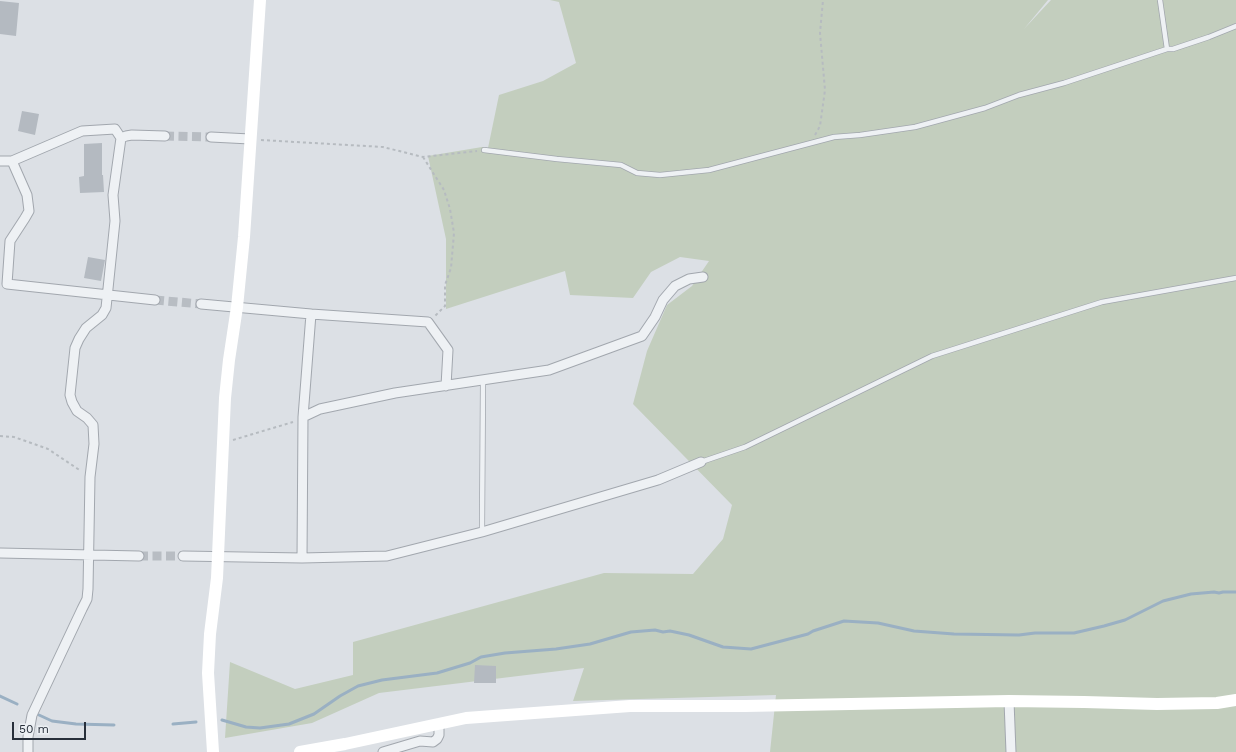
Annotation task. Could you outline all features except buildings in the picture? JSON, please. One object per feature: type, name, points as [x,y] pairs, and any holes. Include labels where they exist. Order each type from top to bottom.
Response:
[{"type":"street","points":[[214,752],[208,673],[210,634],[218,557],[226,384],[237,307],[247,200],[260,0]]},
{"type":"street","points":[[0,161],[12,161],[82,131],[115,128],[122,138],[113,195],[115,221],[106,308],[102,315],[86,328],[75,348],[70,395],[77,411],[87,418],[93,425],[94,444],[90,477],[87,599],[32,715],[29,731],[28,752]]},
{"type":"street","points":[[122,138],[132,135],[165,136]]},
{"type":"street","points":[[211,137],[250,139]]},
{"type":"street","points":[[12,161],[26,195],[29,211],[10,241],[7,284],[156,300]]},
{"type":"street","points":[[303,417],[320,409],[395,393],[483,381],[548,370],[642,336],[655,317],[663,300],[675,286],[689,279],[703,277]]},
{"type":"street","points":[[201,304],[311,314],[428,322],[448,350],[446,386]]},
{"type":"street","points":[[302,558],[303,417],[311,314]]},
{"type":"street","points":[[183,556],[302,558],[387,556],[482,532],[658,480],[701,462]]},
{"type":"street","points":[[0,553],[139,556]]},
{"type":"street","points":[[300,752],[466,718],[630,706],[745,706],[1009,701],[1157,704],[1217,703],[1236,700]]},
{"type":"street","points":[[1009,701],[1011,752]]},
{"type":"street","points":[[383,752],[420,741],[433,742],[439,735],[439,724]]},
{"type":"lane","points":[[1160,0],[1167,49]]},
{"type":"lane","points":[[484,150],[621,165],[637,173],[660,175],[709,170],[834,137],[915,126],[985,108],[1019,95],[1064,83],[1167,49],[1173,49],[1236,26]]},
{"type":"lane","points":[[701,462],[745,447],[932,356],[1102,302],[1236,278]]},
{"type":"lane","points":[[482,532],[483,381]]},
{"type":"path","points":[[810,144],[820,126],[825,90],[820,33],[824,0]]},
{"type":"path","points":[[250,139],[377,146],[423,157],[484,150]]},
{"type":"path","points":[[423,157],[444,190],[450,209],[454,233],[451,268],[445,285],[445,306],[428,322]]},
{"type":"path","points":[[223,443],[294,422],[303,417]]},
{"type":"path","points":[[0,436],[14,437],[48,449],[90,477]]},
{"type":"green space","points":[[550,0],[1048,0],[1024,29],[1051,0],[1236,0],[1236,752],[770,752],[776,695],[573,701],[584,668],[379,693],[312,723],[225,738],[230,662],[295,689],[353,675],[353,642],[604,573],[693,574],[723,539],[732,505],[633,404],[647,351],[667,305],[692,286],[709,261],[680,257],[651,272],[633,298],[570,295],[565,271],[446,309],[446,239],[428,156],[482,147],[488,148],[499,95],[543,81],[576,63],[559,2]]},
{"type":"waterway","points":[[222,720],[246,727],[260,728],[289,724],[314,714],[340,696],[358,686],[382,680],[437,673],[470,663],[481,657],[590,644],[631,632],[655,630],[663,632],[670,631],[689,635],[723,647],[751,649],[808,634],[844,621],[878,623],[914,631],[954,634],[1019,635],[1035,633],[1074,633],[1125,620],[1163,601],[1191,594],[1236,592]]},
{"type":"waterway","points":[[0,696],[17,704]]},
{"type":"waterway","points":[[39,715],[52,721],[76,724],[114,725]]},
{"type":"waterway","points":[[173,724],[196,722]]},
{"type":"tunnel","points":[[165,136],[211,137]]},
{"type":"tunnel","points":[[155,300],[201,304]]},
{"type":"tunnel","points":[[139,556],[183,556]]}]
